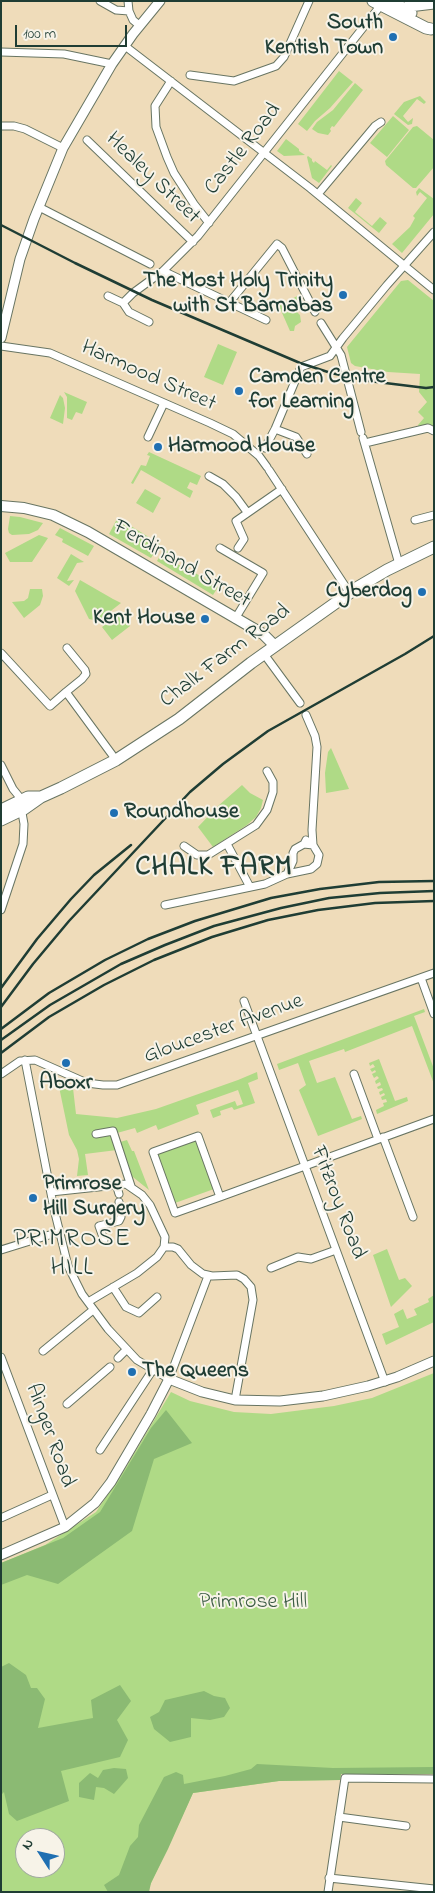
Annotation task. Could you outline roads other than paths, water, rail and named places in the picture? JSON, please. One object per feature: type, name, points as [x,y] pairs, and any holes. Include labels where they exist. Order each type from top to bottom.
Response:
[{"type":"main road","points":[[392,6],[431,2]]},
{"type":"main road","points":[[392,6],[428,24],[433,30]]},
{"type":"main road","name":"Ferdinand Street","points":[[1,506],[24,508],[53,515],[88,532],[263,634],[275,646]]},
{"type":"main road","name":"Chalk Farm Road","points":[[21,804],[36,802],[41,797],[116,760],[179,719],[349,592],[434,547]]},
{"type":"main road","points":[[1,810],[21,804]]},
{"type":"main road","points":[[1,820],[21,804]]},
{"type":"street","points":[[100,1],[116,10],[129,11]]},
{"type":"street","points":[[128,1],[129,11],[139,25]]},
{"type":"street","points":[[1,338],[19,264],[39,207],[63,148],[112,64],[139,25],[160,1]]},
{"type":"street","points":[[190,75],[234,80],[276,66],[284,57],[309,1]]},
{"type":"street","name":"Castle Road","points":[[123,303],[163,271],[193,242],[264,152],[392,6]]},
{"type":"street","points":[[124,46],[318,194],[434,290]]},
{"type":"street","points":[[1,52],[64,54],[112,64]]},
{"type":"street","points":[[171,81],[156,103],[154,118],[156,127],[174,173],[209,223]]},
{"type":"street","points":[[318,194],[374,126],[380,122]]},
{"type":"street","points":[[1,126],[14,126],[63,148]]},
{"type":"street","name":"Healey Street","points":[[87,140],[193,242]]},
{"type":"street","points":[[39,207],[150,264]]},
{"type":"street","points":[[265,448],[301,367],[330,356],[403,264],[434,232]]},
{"type":"street","points":[[229,303],[277,244],[282,248],[315,312]]},
{"type":"street","points":[[163,271],[266,320]]},
{"type":"street","points":[[108,296],[123,303],[129,312],[150,322]]},
{"type":"street","points":[[321,323],[341,355],[399,564]]},
{"type":"street","name":"Harmood Street","points":[[1,346],[50,352],[233,434],[258,456],[268,469],[349,592]]},
{"type":"street","points":[[148,438],[164,403]]},
{"type":"street","points":[[363,438],[428,428],[434,431]]},
{"type":"street","points":[[275,429],[296,437],[307,454]]},
{"type":"street","points":[[209,476],[223,484],[247,512]]},
{"type":"street","points":[[238,548],[244,539],[236,521],[282,489]]},
{"type":"street","points":[[415,520],[434,515]]},
{"type":"street","points":[[220,548],[263,573],[235,619]]},
{"type":"street","points":[[1,653],[50,706],[86,674],[85,670],[67,648]]},
{"type":"street","points":[[264,654],[300,703]]},
{"type":"street","points":[[66,692],[116,760]]},
{"type":"street","points":[[306,715],[315,736],[317,747],[312,830],[313,846]]},
{"type":"street","points":[[1,765],[21,804],[24,824],[23,844],[1,910]]},
{"type":"street","points":[[184,846],[197,855],[204,856],[227,844],[256,824],[266,810],[274,786],[268,771]]},
{"type":"street","points":[[287,874],[293,861],[295,849],[304,844],[312,830]]},
{"type":"street","points":[[227,844],[250,888]]},
{"type":"street","points":[[165,905],[250,888],[272,882],[287,874],[314,867],[319,860],[318,851],[313,846],[304,844]]},
{"type":"street","points":[[293,861],[296,866],[303,870]]},
{"type":"street","name":"Gloucester Avenue","points":[[25,1060],[40,1061],[87,1082],[112,1086],[129,1082],[434,973]]},
{"type":"street","points":[[420,978],[434,1014]]},
{"type":"street","name":"Fitzroy Road","points":[[244,1001],[385,1382]]},
{"type":"street","points":[[1,1074],[15,1064],[25,1060],[59,1232],[70,1272],[93,1310],[126,1350],[152,1371],[202,1392],[235,1400],[254,1401],[323,1396],[385,1382],[434,1361]]},
{"type":"street","points":[[354,1074],[412,1217]]},
{"type":"street","points":[[220,1198],[198,1136],[153,1152],[175,1213],[220,1198],[434,1119]]},
{"type":"street","points":[[96,1134],[113,1131],[131,1186]]},
{"type":"street","points":[[104,1240],[99,1226],[119,1221],[121,1217],[116,1184]]},
{"type":"street","points":[[51,1192],[126,1184],[142,1194],[150,1205],[165,1237],[164,1247],[157,1257],[137,1273],[88,1302]]},
{"type":"street","points":[[1,1250],[59,1232]]},
{"type":"street","points":[[164,1247],[178,1249],[194,1268],[208,1276],[234,1275],[242,1277],[251,1287],[253,1294],[235,1400]]},
{"type":"street","points":[[271,1268],[298,1257],[311,1259],[336,1250]]},
{"type":"street","points":[[1,1555],[65,1527],[90,1509],[104,1492],[151,1414],[169,1379],[208,1276]]},
{"type":"street","points":[[114,1287],[126,1307],[139,1313],[157,1297]]},
{"type":"street","points":[[43,1351],[93,1310]]},
{"type":"street","points":[[118,1358],[126,1350]]},
{"type":"street","name":"Ainger Road","points":[[1,1357],[65,1527]]},
{"type":"street","points":[[67,1404],[110,1367]]},
{"type":"street","points":[[100,1450],[152,1371]]},
{"type":"street","points":[[1,1518],[52,1495]]},
{"type":"street","points":[[328,1892],[345,1778],[434,1779]]},
{"type":"street","points":[[339,1817],[406,1826]]},
{"type":"street","points":[[330,1878],[434,1890]]},
{"type":"railway","points":[[1,225],[152,300],[300,363],[331,373],[369,381],[426,388],[434,387]]},
{"type":"railway","points":[[1,1007],[33,964],[69,921],[190,792],[223,764],[268,731],[434,636]]},
{"type":"railway","points":[[1,988],[37,939],[71,899],[94,875],[131,845]]},
{"type":"railway","points":[[1,1029],[49,993],[105,960],[148,939],[195,921],[271,898],[320,889],[379,882],[434,881]]},
{"type":"railway","points":[[1,1040],[50,1005],[121,964],[214,926],[281,908],[329,898],[380,893],[434,891]]},
{"type":"railway","points":[[1,1053],[49,1017],[104,985],[154,960],[212,937],[268,920],[318,910],[375,903],[434,901]]},
{"type":"place","name":"South Kentish Town","points":[[393,37]]},
{"type":"place","name":"The Most Holy Trinity with St Barnabas","points":[[343,295]]},
{"type":"place","name":"Camden Centre for Learning","points":[[239,391]]},
{"type":"place","name":"Harmood House","points":[[158,447]]},
{"type":"place","name":"Cyberdog","points":[[422,592]]},
{"type":"place","name":"Kent House","points":[[205,619]]},
{"type":"place","name":"Roundhouse","points":[[114,813]]},
{"type":"place","name":"Aboxr","points":[[66,1063]]},
{"type":"place","name":"Primrose Hill Surgery","points":[[33,1198]]},
{"type":"place","name":"The Queens","points":[[132,1372]]},
{"type":"district","name":"CHALK FARM","points":[[214,869]]},
{"type":"district","name":"PRIMROSE HILL","points":[[72,1256]]},
{"type":"park label","name":"Primrose Hill","points":[[253,1603]]}]
